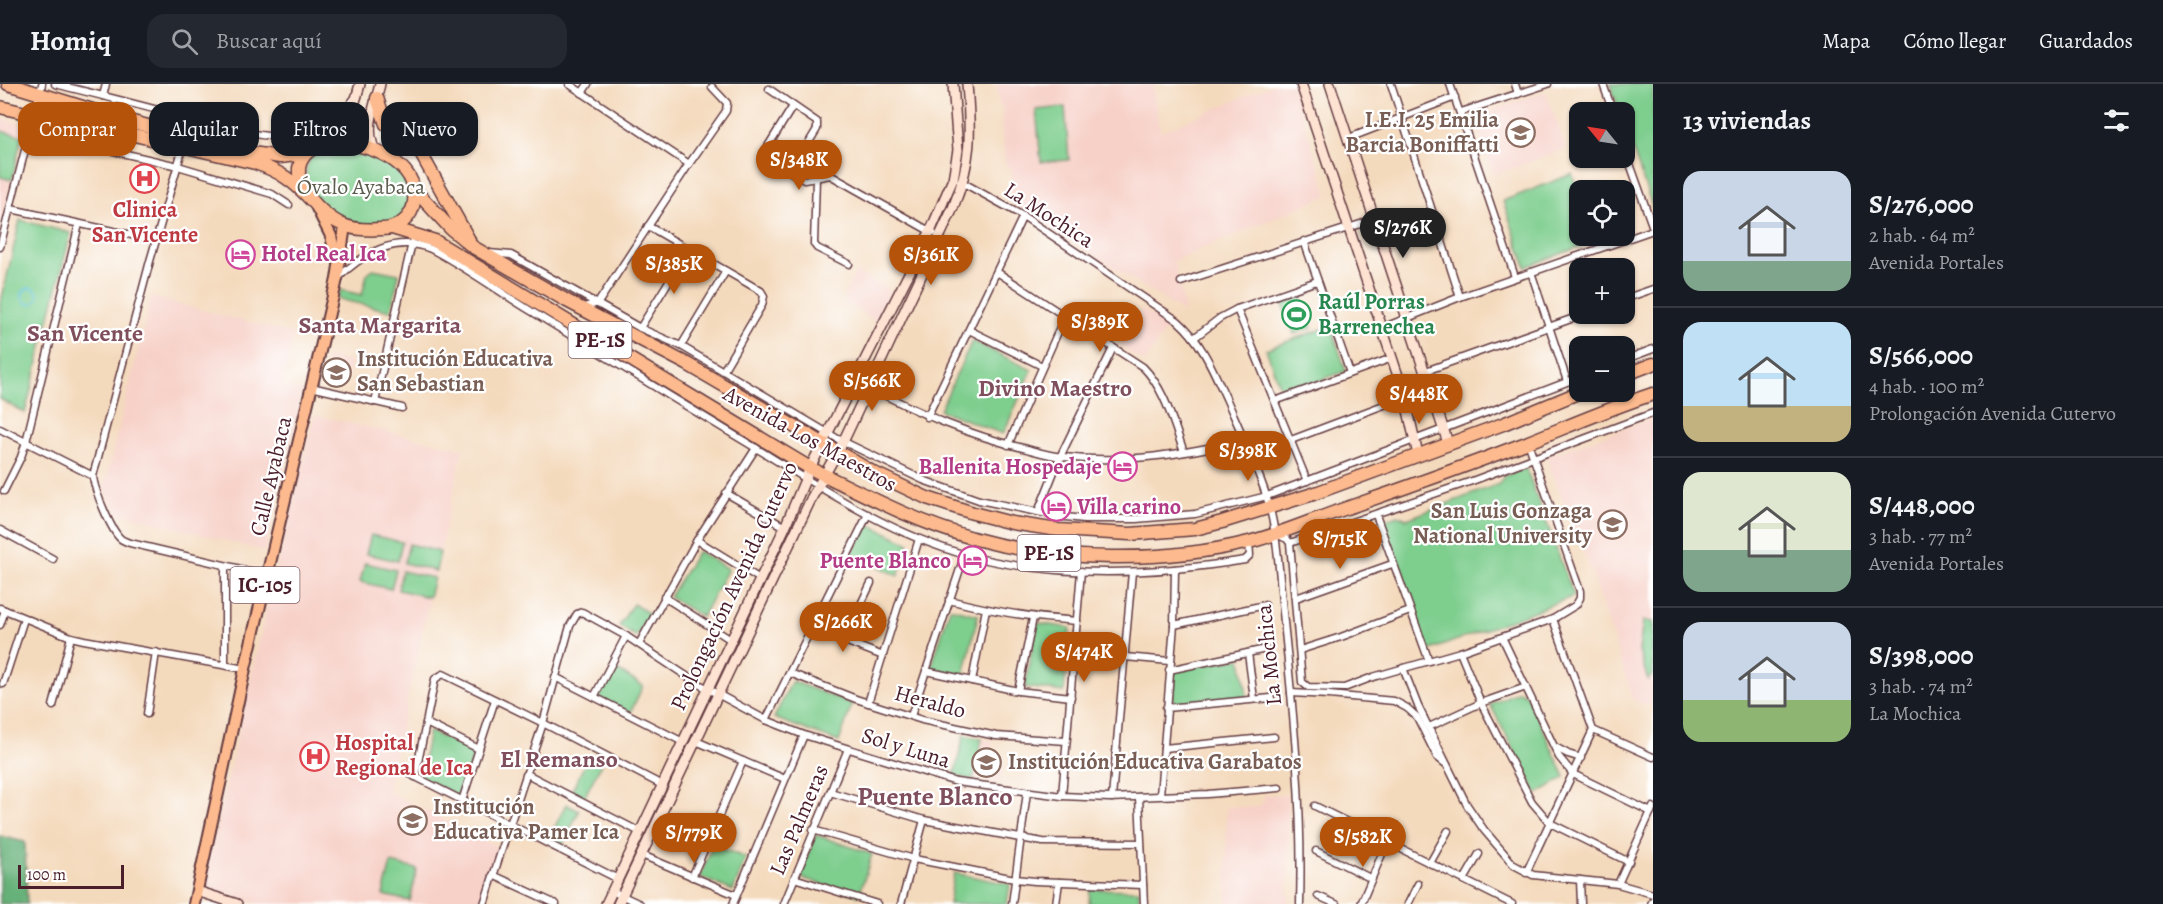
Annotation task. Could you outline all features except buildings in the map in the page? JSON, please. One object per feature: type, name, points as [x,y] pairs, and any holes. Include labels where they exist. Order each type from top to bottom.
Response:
[{"type":"highway","name":"PE-1S","points":[[8,84],[40,88],[125,120],[252,153],[271,156]]},
{"type":"highway","points":[[377,98],[387,124],[402,140],[419,150],[466,235],[483,253]]},
{"type":"highway","name":"PE-1S","points":[[0,107],[18,111]]},
{"type":"highway","name":"PE-1S","points":[[369,148],[398,164],[414,189]]},
{"type":"highway","name":"PE-1S","points":[[220,156],[270,168],[291,180],[329,217],[345,226],[362,230],[392,228]]},
{"type":"highway","points":[[306,156],[300,169],[303,189],[313,202]]},
{"type":"highway","points":[[392,228],[401,223],[411,212],[414,189]]},
{"type":"highway","name":"Avenida Los Maestros","points":[[414,189],[456,234],[483,253],[580,308],[840,447],[893,483],[927,498],[1012,523],[1100,534],[1154,533],[1195,529],[1270,509],[1503,424],[1569,397]]},
{"type":"highway","name":"Avenida Los Maestros","points":[[392,228],[435,241],[470,267],[644,367],[805,474],[924,522],[977,539],[1030,550],[1080,556],[1138,556],[1249,542],[1436,477],[1609,408],[1653,394]]},
{"type":"highway","points":[[1635,371],[1653,364]]},
{"type":"highway","points":[[623,367],[644,367]]},
{"type":"main road","name":"Calle Ayabaca","points":[[313,202],[323,217],[335,247],[338,267]]},
{"type":"main road","name":"Calle Ayabaca","points":[[194,904],[245,669],[337,279],[345,226]]},
{"type":"street","points":[[55,84],[210,123],[288,137],[319,132],[337,119],[358,95]]},
{"type":"street","points":[[103,96],[106,84]]},
{"type":"street","points":[[357,102],[360,84]]},
{"type":"street","points":[[375,150],[370,141],[371,117],[380,84]]},
{"type":"street","points":[[569,84],[689,164]]},
{"type":"street","points":[[582,93],[588,84]]},
{"type":"street","name":"Prolongación Avenida Cutervo","points":[[620,900],[871,382],[934,234],[957,162],[953,84]]},
{"type":"street","name":"Prolongación Avenida Cutervo","points":[[606,904],[785,527],[805,474],[963,183],[971,132],[967,84]]},
{"type":"street","points":[[1301,84],[1405,397],[1418,455]]},
{"type":"street","points":[[1330,84],[1448,443]]},
{"type":"street","points":[[1390,84],[1460,297]]},
{"type":"street","points":[[1450,84],[1515,277]]},
{"type":"street","points":[[1515,84],[1518,94]]},
{"type":"street","points":[[1461,112],[1548,84]]},
{"type":"street","points":[[1604,84],[1610,102]]},
{"type":"street","points":[[580,308],[598,303],[728,107],[712,87]]},
{"type":"street","points":[[769,89],[817,122],[817,129],[791,172]]},
{"type":"street","points":[[1349,138],[1455,98]]},
{"type":"street","points":[[793,106],[765,151],[768,158],[804,180],[830,175],[934,234]]},
{"type":"street","points":[[957,132],[971,132]]},
{"type":"street","points":[[0,247],[25,156]]},
{"type":"street","points":[[135,156],[178,166],[272,194],[289,205]]},
{"type":"street","points":[[181,156],[155,240],[93,476],[98,497],[121,539],[267,575]]},
{"type":"street","points":[[1382,328],[1460,297],[1653,229],[1631,168]]},
{"type":"street","points":[[816,178],[814,244],[817,248],[849,264]]},
{"type":"street","name":"La Mochica","points":[[953,179],[1023,216],[1178,321],[1194,338],[1212,368],[1245,440],[1270,509],[1291,693],[1300,812],[1300,904]]},
{"type":"street","points":[[11,210],[155,240]]},
{"type":"street","points":[[927,417],[1023,216]]},
{"type":"street","points":[[1181,282],[1376,219]]},
{"type":"street","points":[[4,491],[26,442],[79,225]]},
{"type":"street","points":[[648,226],[760,291],[764,300],[723,371]]},
{"type":"street","points":[[1304,241],[1350,373]]},
{"type":"street","points":[[375,402],[411,243]]},
{"type":"street","points":[[337,279],[371,252],[387,246],[411,243],[431,249],[470,267],[623,367],[756,448],[805,474]]},
{"type":"street","points":[[640,328],[688,250]]},
{"type":"street","points":[[483,253],[512,255],[640,328],[681,346],[825,439]]},
{"type":"street","points":[[681,346],[726,271]]},
{"type":"street","points":[[997,272],[1136,362],[1152,378],[1160,391],[1184,452]]},
{"type":"street","points":[[1531,272],[1566,381]]},
{"type":"street","points":[[1194,338],[1220,318],[1237,309],[1317,281]]},
{"type":"street","points":[[1635,295],[1653,289]]},
{"type":"street","points":[[1237,309],[1307,481]]},
{"type":"street","points":[[1008,445],[1065,316]]},
{"type":"street","points":[[1423,372],[1569,320]]},
{"type":"street","points":[[969,330],[1042,366]]},
{"type":"street","points":[[1038,512],[1060,457],[1113,348]]},
{"type":"street","points":[[1635,356],[1653,349]]},
{"type":"street","points":[[1275,401],[1392,358]]},
{"type":"street","points":[[859,374],[867,371],[871,382],[927,417],[1008,445],[1060,457],[1136,459],[1245,440]]},
{"type":"street","points":[[840,447],[979,500],[1084,519],[1168,518],[1195,514],[1267,496],[1569,380]]},
{"type":"street","points":[[311,387],[402,408]]},
{"type":"street","points":[[1291,440],[1405,397]]},
{"type":"street","points":[[1290,543],[1376,515],[1653,413]]},
{"type":"street","points":[[0,429],[93,476]]},
{"type":"street","points":[[1274,534],[1283,536],[1290,543],[1304,686],[1344,688],[1460,652],[1552,619],[1576,605],[1580,598],[1580,591],[1528,442]]},
{"type":"street","points":[[639,644],[697,540],[756,448]]},
{"type":"street","points":[[822,481],[868,514],[919,539],[965,554],[1022,566],[1132,572],[1198,568],[1245,560],[1250,555],[1249,542]]},
{"type":"street","points":[[726,493],[785,527]]},
{"type":"street","points":[[766,720],[868,514]]},
{"type":"street","points":[[1376,515],[1429,661]]},
{"type":"street","points":[[0,530],[53,559]]},
{"type":"street","points":[[868,703],[919,539]]},
{"type":"street","points":[[697,540],[760,579]]},
{"type":"street","points":[[911,717],[965,554]]},
{"type":"street","points":[[1296,598],[1392,564]]},
{"type":"street","points":[[225,566],[225,665]]},
{"type":"street","points":[[1160,795],[1174,625],[1174,569]]},
{"type":"street","points":[[1062,796],[1081,571]]},
{"type":"street","points":[[1112,798],[1132,572]]},
{"type":"street","points":[[844,640],[871,584]]},
{"type":"street","points":[[664,597],[731,640]]},
{"type":"street","points":[[949,600],[1033,618],[1077,621]]},
{"type":"street","points":[[1174,625],[1265,605]]},
{"type":"street","points":[[0,625],[3,609],[71,637],[245,669]]},
{"type":"street","points":[[972,681],[986,609]]},
{"type":"street","points":[[1300,650],[1410,611]]},
{"type":"street","name":"Sol y Luna","points":[[555,677],[574,618],[582,612],[626,636],[718,694],[766,720],[848,750],[956,782],[1062,796],[1112,798],[1279,788]]},
{"type":"street","points":[[1018,692],[1033,618]]},
{"type":"street","points":[[3,684],[24,619]]},
{"type":"street","points":[[1526,873],[1593,730],[1552,619]]},
{"type":"street","points":[[812,628],[883,656]]},
{"type":"street","points":[[594,697],[626,636]]},
{"type":"street","points":[[53,706],[71,637]]},
{"type":"street","points":[[1502,637],[1554,747],[1566,766],[1573,774],[1652,809],[1618,884]]},
{"type":"street","points":[[1169,670],[1266,649]]},
{"type":"street","points":[[147,714],[156,652]]},
{"type":"street","points":[[1460,652],[1481,703],[1527,795],[1550,823],[1629,862]]},
{"type":"street","points":[[1248,653],[1254,699]]},
{"type":"street","points":[[1125,657],[1170,661]]},
{"type":"street","points":[[1403,668],[1467,805],[1484,830],[1514,865],[1526,873],[1618,884],[1653,894]]},
{"type":"street","points":[[927,671],[1018,692],[1071,697]]},
{"type":"street","name":"Heraldo","points":[[790,673],[911,717],[996,736],[1066,741]]},
{"type":"street","points":[[415,777],[435,679],[440,674],[543,723],[662,785]]},
{"type":"street","points":[[484,904],[508,824],[543,723],[555,677],[683,742]]},
{"type":"street","points":[[1429,727],[1481,703],[1526,687]]},
{"type":"street","points":[[1344,688],[1344,696]]},
{"type":"street","points":[[1291,693],[1394,701],[1417,717],[1437,757],[1448,765]]},
{"type":"street","points":[[1166,708],[1271,698]]},
{"type":"street","points":[[462,801],[495,700]]},
{"type":"street","points":[[426,723],[479,749]]},
{"type":"street","points":[[1593,730],[1653,757]]},
{"type":"street","points":[[733,904],[804,735]]},
{"type":"street","points":[[1164,748],[1274,737]]},
{"type":"street","points":[[696,741],[785,779]]},
{"type":"street","points":[[1554,747],[1581,758]]},
{"type":"street","name":"Las Palmeras","points":[[783,904],[848,750]]},
{"type":"street","points":[[692,877],[743,761]]},
{"type":"street","points":[[408,773],[618,879]]},
{"type":"street","points":[[527,774],[640,832]]},
{"type":"street","points":[[830,792],[924,820],[1043,842],[1140,843]]},
{"type":"street","points":[[1012,904],[1027,792]]},
{"type":"street","points":[[1139,797],[1144,904]]},
{"type":"street","points":[[1315,806],[1512,904]]},
{"type":"street","points":[[901,904],[924,820]]},
{"type":"street","points":[[813,830],[914,859],[1015,879],[1143,885]]},
{"type":"street","points":[[1430,864],[1448,831]]},
{"type":"street","points":[[1361,904],[1388,842]]},
{"type":"street","points":[[1316,851],[1372,879]]},
{"type":"street","points":[[1464,880],[1479,854]]},
{"type":"street","points":[[642,855],[736,895]]},
{"type":"street","points":[[493,875],[552,903]]},
{"type":"street","points":[[794,878],[877,904]]},
{"type":"street","points":[[1580,880],[1581,904]]},
{"type":"street","points":[[1056,904],[1059,882]]},
{"type":"street","points":[[1410,904],[1418,884]]},
{"type":"street","points":[[197,891],[237,904]]},
{"type":"street","points":[[612,891],[620,900],[640,904]]},
{"type":"street","points":[[1318,896],[1336,904]]},
{"type":"street","points":[[1651,904],[1653,900]]},
{"type":"shaded area","points":[[997,84],[1152,84],[1160,132],[1274,84],[1291,84],[1328,195],[1174,261],[1185,313],[1013,203],[1012,169],[1005,163],[1001,118],[1003,107],[999,105]]},
{"type":"shaded area","name":"I.E.I. 25 Emilia Barcia Boniffatti","points":[[1546,91],[1566,149],[1494,175],[1473,117]]},
{"type":"shaded area","points":[[0,118],[18,123],[18,153],[0,228]]},
{"type":"shaded area","points":[[856,272],[890,291],[876,321],[842,301]]},
{"type":"shaded area","points":[[151,297],[294,334],[282,385],[303,391],[265,551],[118,512],[104,488]]},
{"type":"shaded area","points":[[1142,309],[1168,326],[1145,362],[1119,344]]},
{"type":"shaded area","name":"Institución Educativa San Sebastian","points":[[327,357],[351,362],[345,388],[321,383]]},
{"type":"shaded area","points":[[314,415],[463,449],[387,791],[500,848],[482,904],[258,904],[214,891],[205,879],[263,624]]},
{"type":"shaded area","name":"San Luis Gonzaga National University","points":[[1653,418],[1653,707],[1633,700],[1592,573],[1546,457]]},
{"type":"shaded area","name":"Institución Educativa Garabatos","points":[[983,739],[993,741],[988,761],[1004,764],[1000,783],[974,779]]},
{"type":"shaded area","points":[[1264,795],[1288,795],[1288,904],[1227,904],[1226,807],[1258,807],[1264,801]]},
{"type":"green space","points":[[1610,84],[1653,84],[1653,209],[1635,156],[1635,102],[1616,102]]},
{"type":"green space","points":[[1065,107],[1069,160],[1041,162],[1036,110]]},
{"type":"green space","points":[[0,131],[18,135],[18,154],[12,180],[0,177]]},
{"type":"green space","name":"Óvalo Ayabaca","points":[[370,152],[402,173],[415,198],[398,222],[373,226],[355,223],[333,213],[314,196],[308,186],[306,175],[313,156],[369,156]]},
{"type":"green space","points":[[1572,174],[1574,180],[1569,180],[1569,246],[1582,246],[1526,267],[1503,201]]},
{"type":"green space","name":"San Vicente","points":[[20,220],[71,233],[25,413],[0,399],[0,306]]},
{"type":"green space","name":"Santa Margarita","points":[[373,269],[399,274],[391,311],[338,299],[340,290],[362,295],[367,274]]},
{"type":"green space","name":"Raúl Porras Barrenechea","points":[[1300,295],[1312,328],[1294,334],[1282,302]]},
{"type":"green space","name":"Raúl Porras Barrenechea","points":[[1331,326],[1346,371],[1282,394],[1266,349]]},
{"type":"green space","points":[[972,341],[1032,370],[1003,434],[940,410]]},
{"type":"green space","points":[[1526,468],[1574,596],[1428,651],[1382,521],[1397,515],[1407,519],[1499,484],[1504,476]]},
{"type":"green space","points":[[868,524],[909,543],[898,576],[852,554]]},
{"type":"green space","points":[[371,535],[402,542],[398,561],[366,554]]},
{"type":"green space","points":[[409,544],[440,552],[436,571],[404,563]]},
{"type":"green space","points":[[698,551],[728,569],[702,617],[669,597]]},
{"type":"green space","points":[[365,563],[396,570],[391,589],[360,582]]},
{"type":"green space","points":[[402,571],[434,578],[429,597],[398,590]]},
{"type":"green space","points":[[633,604],[650,614],[636,637],[619,626]]},
{"type":"green space","points":[[950,608],[978,615],[964,675],[931,668]]},
{"type":"green space","points":[[1643,621],[1653,622],[1653,674],[1648,680],[1639,651]]},
{"type":"green space","points":[[1037,623],[1070,628],[1064,692],[1025,687]]},
{"type":"green space","points":[[1241,658],[1247,696],[1173,704],[1174,671]]},
{"type":"green space","points":[[614,668],[643,686],[630,713],[599,698]]},
{"type":"green space","points":[[792,681],[852,704],[839,742],[774,718]]},
{"type":"green space","points":[[1519,691],[1527,695],[1565,777],[1537,794],[1490,704]]},
{"type":"green space","points":[[429,731],[475,752],[459,797],[420,777]]},
{"type":"green space","points":[[964,735],[982,739],[973,780],[954,776]]},
{"type":"green space","points":[[588,758],[601,764],[583,800],[570,794]]},
{"type":"green space","points":[[566,804],[579,811],[562,846],[549,839]]},
{"type":"green space","points":[[816,835],[872,854],[859,896],[799,877]]},
{"type":"green space","points":[[0,836],[25,842],[27,904],[0,904]]},
{"type":"green space","points":[[713,845],[746,858],[733,891],[700,877]]},
{"type":"green space","points":[[391,863],[417,869],[410,901],[383,895]]},
{"type":"green space","points":[[954,873],[1010,884],[1007,904],[949,904]]},
{"type":"green space","points":[[1090,889],[1139,890],[1139,904],[1089,904]]},
{"type":"waterway","points":[[30,288],[36,290],[38,296],[36,302],[30,304],[24,302],[22,296],[24,290],[30,288]]},
{"type":"place","name":"I.E.I. 25 Emilia Barcia Boniffatti","points":[[1520,133]]},
{"type":"place","name":"Clinica San Vicente","points":[[145,178]]},
{"type":"place","name":"Hotel Real Ica","points":[[240,254]]},
{"type":"place","name":"Raúl Porras Barrenechea","points":[[1297,315]]},
{"type":"place","name":"Institución Educativa San Sebastian","points":[[336,372]]},
{"type":"place","name":"Ballenita Hospedaje","points":[[1123,467]]},
{"type":"place","name":"Villa carino","points":[[1056,507]]},
{"type":"place","name":"San Luis Gonzaga National University","points":[[1613,524]]},
{"type":"place","name":"Puente Blanco","points":[[972,561]]},
{"type":"place","name":"Hospital Regional de Ica","points":[[314,756]]},
{"type":"place","name":"Institución Educativa Garabatos","points":[[987,762]]},
{"type":"place","name":"Institución Educativa Pamer Ica","points":[[412,820]]},
{"type":"district","name":"Santa Margarita","points":[[380,325]]},
{"type":"district","name":"San Vicente","points":[[85,333]]},
{"type":"district","name":"Divino Maestro","points":[[1055,388]]},
{"type":"district","name":"El Remanso","points":[[559,759]]},
{"type":"district","name":"Puente Blanco","points":[[935,796]]}]
